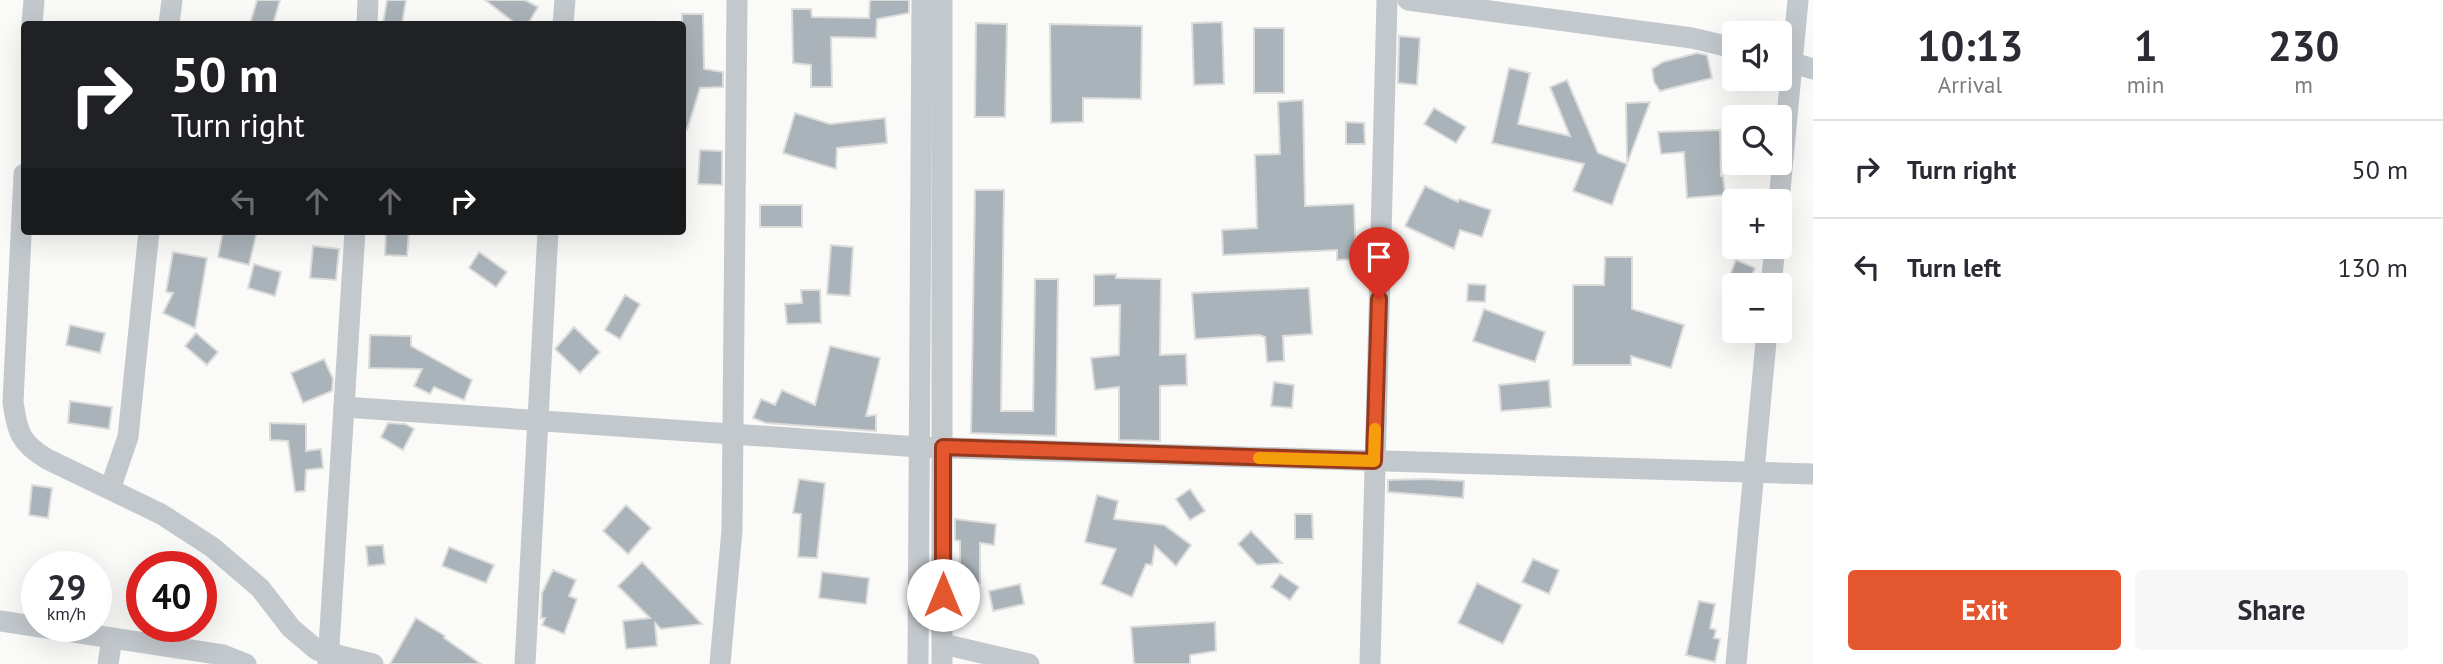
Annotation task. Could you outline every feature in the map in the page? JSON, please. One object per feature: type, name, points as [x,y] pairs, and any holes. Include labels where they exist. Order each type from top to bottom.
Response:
[{"type":"street","points":[[32,21],[34,0]]},
{"type":"street","points":[[169,21],[172,0]]},
{"type":"street","points":[[367,21],[368,0]]},
{"type":"street","points":[[563,21],[565,0]]},
{"type":"street","points":[[720,664],[732,530],[737,0]]},
{"type":"street","points":[[918,664],[922,0]]},
{"type":"street","points":[[942,0],[943,654],[1030,664]]},
{"type":"street","points":[[1370,664],[1387,0]]},
{"type":"street","points":[[1408,0],[1692,38],[1722,45]]},
{"type":"street","points":[[1792,30],[1798,0]]},
{"type":"street","points":[[1792,63],[1813,69]]},
{"type":"street","points":[[1780,189],[1784,91]]},
{"type":"street","points":[[21,235],[13,402],[17,431],[32,450],[162,514],[212,547],[260,588],[302,640],[317,650],[329,657],[373,664]]},
{"type":"street","points":[[110,489],[128,436],[149,235]]},
{"type":"street","points":[[329,657],[355,235]]},
{"type":"street","points":[[525,664],[548,235]]},
{"type":"street","points":[[1736,664],[1766,343]]},
{"type":"street","points":[[344,407],[919,447],[1813,474]]},
{"type":"street","points":[[0,621],[21,624]]},
{"type":"street","points":[[112,638],[223,655],[246,664]]},
{"type":"street","points":[[108,664],[111,642]]},
{"type":"building","points":[[257,0],[280,0],[274,21],[251,21]]},
{"type":"building","points":[[387,0],[406,0],[402,21],[384,21]]},
{"type":"building","points":[[485,0],[525,0],[538,7],[530,21],[512,21]]},
{"type":"building","points":[[870,0],[909,0],[909,13],[877,19],[876,38],[831,37],[832,87],[811,87],[811,65],[793,63],[792,9],[811,9],[812,17],[869,18]]},
{"type":"building","points":[[682,14],[703,14],[704,69],[723,72],[723,87],[700,88],[687,130],[686,21],[682,21]]},
{"type":"building","points":[[1222,22],[1224,84],[1194,85],[1192,23]]},
{"type":"building","points":[[976,23],[1007,24],[1005,117],[975,117]]},
{"type":"building","points":[[1050,24],[1142,26],[1141,99],[1083,98],[1083,122],[1051,123]]},
{"type":"building","points":[[1254,28],[1284,28],[1284,93],[1254,93]]},
{"type":"building","points":[[1399,36],[1420,38],[1417,85],[1398,83]]},
{"type":"building","points":[[1697,53],[1707,55],[1712,78],[1660,91],[1654,82],[1652,69],[1663,62]]},
{"type":"building","points":[[1509,68],[1530,73],[1518,124],[1570,136],[1550,87],[1567,80],[1598,153],[1627,164],[1612,205],[1573,191],[1584,164],[1492,143]]},
{"type":"building","points":[[1303,100],[1305,206],[1354,204],[1356,259],[1337,260],[1337,250],[1223,255],[1222,230],[1257,228],[1255,155],[1280,154],[1278,102]]},
{"type":"building","points":[[1650,102],[1628,161],[1627,161],[1626,103]]},
{"type":"building","points":[[1434,108],[1466,127],[1456,143],[1424,124]]},
{"type":"building","points":[[795,113],[830,124],[885,118],[887,143],[837,148],[836,169],[783,153]]},
{"type":"building","points":[[1346,122],[1364,123],[1365,144],[1346,144]]},
{"type":"building","points":[[1720,130],[1721,176],[1724,189],[1722,189],[1722,195],[1687,198],[1684,152],[1661,154],[1658,132]]},
{"type":"building","points":[[700,150],[722,151],[722,185],[698,184]]},
{"type":"building","points":[[1425,186],[1458,202],[1459,199],[1491,210],[1482,237],[1460,230],[1454,249],[1405,226]]},
{"type":"building","points":[[975,190],[1004,190],[1001,411],[1033,411],[1035,279],[1058,279],[1056,436],[971,433]]},
{"type":"building","points":[[760,205],[802,205],[802,227],[760,227]]},
{"type":"building","points":[[222,235],[256,235],[249,265],[218,257]]},
{"type":"building","points":[[386,235],[409,235],[407,256],[385,255]]},
{"type":"building","points":[[831,245],[853,247],[850,296],[827,294]]},
{"type":"building","points":[[313,246],[339,249],[336,280],[310,278]]},
{"type":"building","points":[[173,252],[207,258],[195,328],[163,313],[173,293],[166,292]]},
{"type":"building","points":[[479,252],[507,272],[496,287],[469,268]]},
{"type":"building","points":[[1605,257],[1632,257],[1632,309],[1684,325],[1671,368],[1631,356],[1631,365],[1573,365],[1573,285],[1604,285]]},
{"type":"building","points":[[1736,260],[1755,268],[1753,273],[1731,273]]},
{"type":"building","points":[[254,264],[281,272],[275,296],[248,288]]},
{"type":"building","points":[[1116,274],[1116,278],[1161,279],[1160,355],[1186,354],[1187,385],[1160,386],[1160,441],[1119,440],[1119,387],[1095,390],[1091,358],[1119,355],[1120,305],[1094,306],[1094,275]]},
{"type":"building","points":[[1468,284],[1486,285],[1485,302],[1467,301]]},
{"type":"building","points":[[1309,288],[1312,334],[1283,336],[1284,361],[1267,362],[1265,337],[1259,335],[1195,339],[1192,293]]},
{"type":"building","points":[[801,290],[820,290],[821,323],[787,324],[785,304],[802,303]]},
{"type":"building","points":[[625,295],[640,304],[620,339],[605,330]]},
{"type":"building","points":[[1484,309],[1545,332],[1535,362],[1473,341]]},
{"type":"building","points":[[70,325],[105,333],[100,353],[66,345]]},
{"type":"building","points":[[574,327],[600,352],[580,373],[555,349]]},
{"type":"building","points":[[196,333],[218,352],[207,365],[185,346]]},
{"type":"building","points":[[370,335],[411,336],[411,346],[472,380],[464,400],[434,387],[430,394],[414,386],[422,369],[369,368]]},
{"type":"building","points":[[830,346],[880,358],[866,416],[876,415],[876,431],[766,423],[753,418],[761,399],[775,405],[782,390],[815,405]]},
{"type":"building","points":[[324,359],[333,379],[332,391],[303,403],[291,373]]},
{"type":"building","points":[[1549,380],[1551,407],[1501,411],[1499,385]]},
{"type":"building","points":[[1274,382],[1294,385],[1292,408],[1271,406]]},
{"type":"building","points":[[70,401],[112,407],[109,429],[68,423]]},
{"type":"building","points":[[270,423],[306,424],[306,451],[321,449],[323,468],[306,470],[305,491],[295,492],[288,441],[270,440]]},
{"type":"building","points":[[388,423],[405,424],[414,429],[403,450],[381,437]]},
{"type":"building","points":[[799,479],[825,483],[817,558],[798,557],[801,514],[793,513]]},
{"type":"building","points":[[1388,480],[1464,481],[1463,498],[1388,492]]},
{"type":"building","points":[[32,485],[52,488],[48,518],[29,515]]},
{"type":"building","points":[[1190,489],[1205,511],[1190,520],[1176,499]]},
{"type":"building","points":[[1097,495],[1118,501],[1114,519],[1164,525],[1191,545],[1176,566],[1155,546],[1152,565],[1146,564],[1132,597],[1101,584],[1116,549],[1085,542]]},
{"type":"building","points":[[626,505],[651,528],[628,554],[603,531]]},
{"type":"building","points":[[1295,514],[1312,514],[1313,539],[1295,539]]},
{"type":"building","points":[[955,519],[996,524],[994,545],[980,543],[980,583],[960,583],[960,541],[955,540]]},
{"type":"building","points":[[1251,531],[1282,563],[1257,565],[1238,544]]},
{"type":"building","points":[[383,545],[385,564],[368,566],[366,546]]},
{"type":"building","points":[[449,547],[494,565],[486,583],[442,566]]},
{"type":"building","points":[[1533,559],[1559,570],[1549,594],[1522,582]]},
{"type":"building","points":[[642,562],[702,624],[661,629],[655,623],[657,646],[626,649],[623,621],[650,618],[618,586]]},
{"type":"building","points":[[553,570],[576,580],[569,596],[577,599],[564,634],[542,625],[545,618],[541,618],[542,593]]},
{"type":"building","points":[[822,572],[869,578],[866,604],[819,598]]},
{"type":"building","points":[[1280,574],[1299,587],[1290,600],[1271,587]]},
{"type":"building","points":[[1477,583],[1522,605],[1503,644],[1458,623]]},
{"type":"building","points":[[1020,584],[1024,604],[993,611],[989,591]]},
{"type":"building","points":[[1699,601],[1715,604],[1710,628],[1716,630],[1714,638],[1720,639],[1715,662],[1686,655]]},
{"type":"building","points":[[416,618],[445,636],[444,638],[481,664],[390,664]]},
{"type":"building","points":[[1215,622],[1216,651],[1190,655],[1190,664],[1134,664],[1131,627]]},
{"type":"slow traffic","points":[[1259,458],[1374,461],[1375,429]]},
{"type":"route","points":[[943,595],[943,447],[1374,461],[1379,299]]}]
